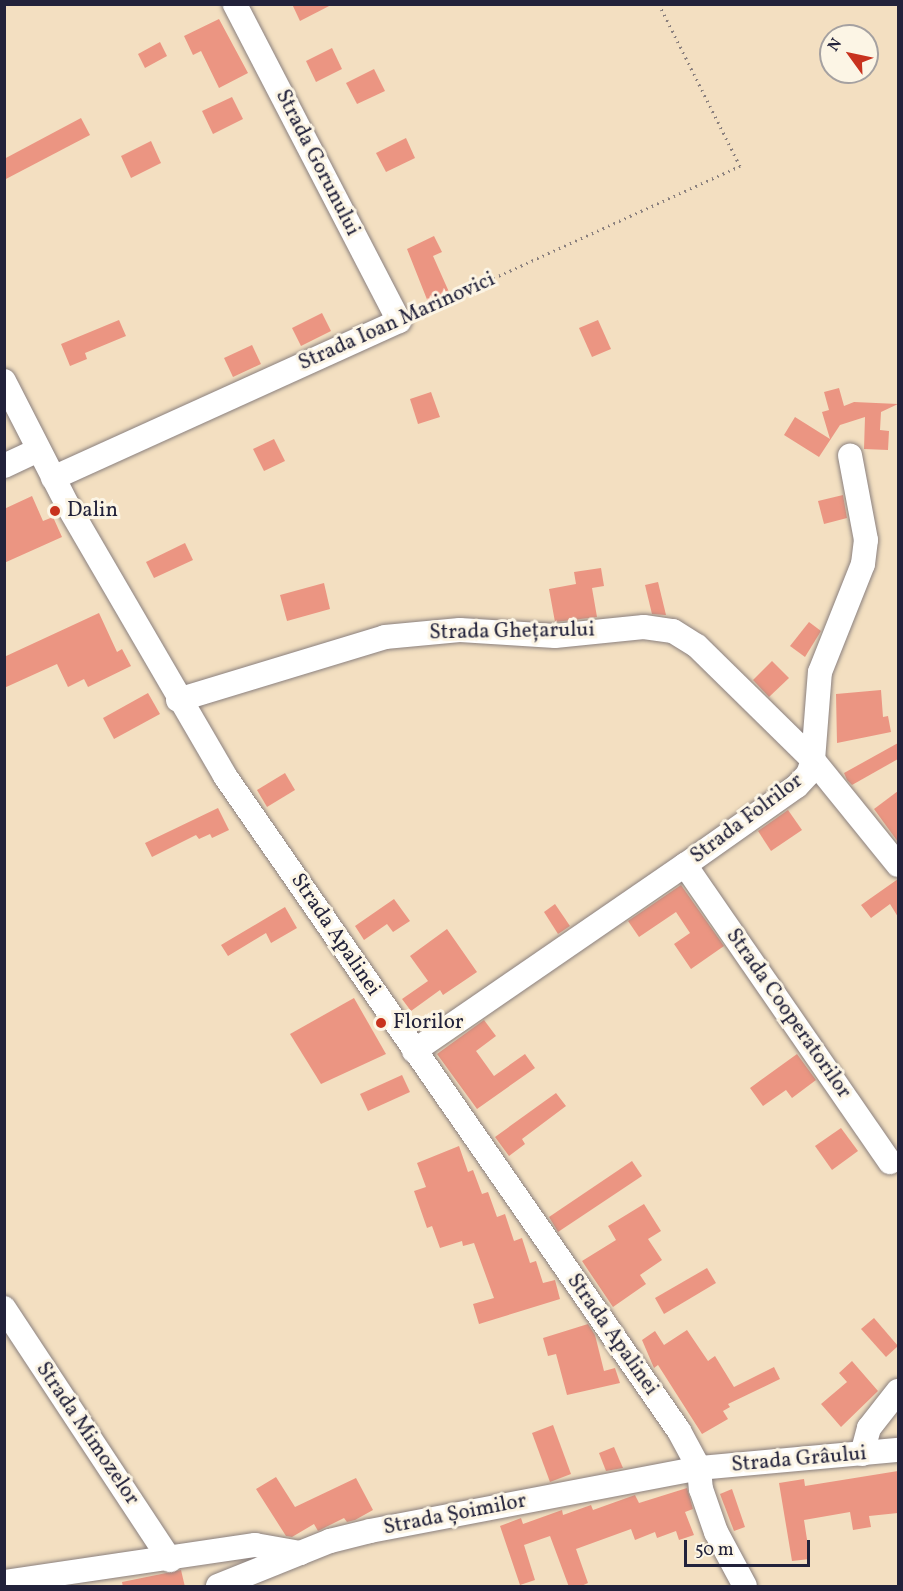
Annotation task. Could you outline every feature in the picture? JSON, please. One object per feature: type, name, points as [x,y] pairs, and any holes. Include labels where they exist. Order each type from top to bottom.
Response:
[{"type":"street","name":"Strada Gorunului","points":[[235,4],[399,321]]},
{"type":"street","name":"Strada Ioan Marinovici","points":[[53,478],[399,321]]},
{"type":"street","name":"Strada Apalinei","points":[[4,381],[53,478],[178,700],[225,776],[679,1431],[699,1468],[701,1489],[716,1532],[745,1587]]},
{"type":"street","points":[[4,466],[38,450]]},
{"type":"street","name":"Strada Folrilor","points":[[414,1051],[686,866],[797,786],[808,774],[813,760],[819,672],[862,564],[866,540],[850,454]]},
{"type":"street","name":"Strada Ghețarului","points":[[178,700],[385,637],[460,630],[555,636],[658,628],[673,631],[697,646],[813,760],[898,865]]},
{"type":"street","name":"Strada Cooperatorilor","points":[[686,866],[890,1162]]},
{"type":"street","name":"Strada Mimozelor","points":[[4,1308],[170,1560]]},
{"type":"street","points":[[862,1454],[869,1428],[898,1391]]},
{"type":"street","name":"Strada Grâului","points":[[699,1468],[898,1450]]},
{"type":"street","name":"Strada Șoimilor","points":[[218,1587],[300,1553],[370,1531],[699,1468]]},
{"type":"street","points":[[4,1582],[170,1560],[255,1545],[300,1553]]},
{"type":"path","name":"Strada Ioan Marinovici","points":[[399,321],[740,166],[659,4]]},
{"type":"building","points":[[292,4],[333,4],[300,21]]},
{"type":"building","points":[[219,19],[248,73],[219,88],[201,51],[193,55],[184,36]]},
{"type":"building","points":[[160,42],[167,56],[145,68],[138,54]]},
{"type":"building","points":[[332,48],[342,69],[316,82],[306,61]]},
{"type":"building","points":[[374,69],[385,91],[357,104],[346,83]]},
{"type":"building","points":[[232,97],[243,119],[213,134],[202,111]]},
{"type":"building","points":[[81,118],[90,135],[4,180],[4,159]]},
{"type":"building","points":[[406,138],[415,158],[386,172],[376,153]]},
{"type":"building","points":[[151,141],[161,163],[131,178],[121,156]]},
{"type":"building","points":[[434,236],[442,252],[433,256],[449,292],[428,302],[407,249]]},
{"type":"building","points":[[322,313],[331,331],[301,346],[292,328]]},
{"type":"building","points":[[119,320],[126,336],[85,353],[87,359],[70,366],[61,344]]},
{"type":"building","points":[[598,320],[611,349],[592,357],[579,328]]},
{"type":"building","points":[[252,345],[261,364],[233,377],[224,358]]},
{"type":"building","points":[[839,388],[844,406],[854,402],[898,404],[881,412],[880,430],[889,431],[888,450],[864,449],[865,417],[840,425],[819,457],[784,435],[795,417],[830,439],[822,412],[829,410],[824,392]]},
{"type":"building","points":[[431,392],[440,417],[418,424],[410,399]]},
{"type":"building","points":[[274,439],[285,461],[264,471],[253,449]]},
{"type":"building","points":[[843,495],[847,518],[824,524],[818,501]]},
{"type":"building","points":[[32,496],[43,521],[53,517],[62,537],[4,563],[4,509]]},
{"type":"building","points":[[185,543],[193,560],[154,578],[146,562]]},
{"type":"building","points":[[601,568],[604,586],[592,588],[597,617],[555,622],[549,589],[576,584],[574,572]]},
{"type":"building","points":[[658,582],[666,615],[652,614],[645,585]]},
{"type":"building","points":[[324,583],[330,609],[287,621],[280,595]]},
{"type":"building","points":[[99,613],[117,652],[122,649],[131,666],[88,687],[84,679],[68,687],[57,664],[4,688],[4,657]]},
{"type":"building","points":[[809,622],[821,631],[805,657],[790,646]]},
{"type":"building","points":[[772,661],[789,678],[769,697],[753,680]]},
{"type":"building","points":[[881,690],[883,717],[888,716],[891,732],[837,743],[836,694]]},
{"type":"building","points":[[148,693],[160,714],[114,739],[103,718]]},
{"type":"building","points":[[898,743],[898,759],[852,785],[847,780],[844,773]]},
{"type":"building","points":[[285,773],[295,790],[267,807],[257,790]]},
{"type":"building","points":[[898,791],[898,842],[874,809]]},
{"type":"building","points":[[218,808],[229,830],[212,838],[210,834],[199,839],[196,835],[152,857],[145,843]]},
{"type":"building","points":[[788,810],[802,830],[771,851],[758,831]]},
{"type":"building","points":[[898,879],[898,917],[890,904],[871,918],[861,905]]},
{"type":"building","points":[[681,885],[724,946],[691,969],[674,944],[690,933],[676,912],[639,937],[628,921]]},
{"type":"building","points":[[394,899],[410,921],[393,932],[387,924],[364,940],[355,926]]},
{"type":"building","points":[[555,904],[570,926],[558,934],[544,912]]},
{"type":"building","points":[[285,907],[297,928],[271,943],[266,933],[228,956],[221,945]]},
{"type":"building","points":[[447,929],[477,972],[443,995],[440,990],[411,1011],[402,999],[428,981],[410,956]]},
{"type":"building","points":[[354,998],[386,1054],[321,1084],[290,1034]]},
{"type":"building","points":[[484,1020],[496,1036],[476,1051],[494,1076],[525,1054],[535,1068],[477,1109],[437,1054]]},
{"type":"building","points":[[797,1054],[816,1080],[792,1098],[786,1090],[763,1106],[750,1088]]},
{"type":"building","points":[[402,1075],[410,1092],[368,1111],[360,1094]]},
{"type":"building","points":[[556,1093],[566,1106],[522,1139],[525,1144],[509,1156],[495,1137]]},
{"type":"building","points":[[841,1128],[858,1151],[832,1170],[815,1146]]},
{"type":"building","points":[[459,1146],[468,1172],[473,1170],[482,1194],[488,1192],[497,1217],[505,1214],[514,1241],[522,1238],[530,1263],[536,1261],[543,1283],[555,1280],[560,1299],[479,1324],[473,1304],[494,1298],[474,1243],[463,1246],[462,1241],[440,1248],[432,1226],[427,1228],[414,1191],[426,1187],[417,1163]]},
{"type":"building","points":[[632,1161],[642,1176],[558,1232],[549,1217]]},
{"type":"building","points":[[644,1204],[661,1231],[648,1239],[662,1260],[640,1275],[646,1284],[613,1307],[582,1261],[616,1240],[608,1226]]},
{"type":"building","points":[[707,1268],[716,1283],[664,1314],[655,1298]]},
{"type":"building","points":[[874,1318],[898,1346],[886,1357],[861,1329]]},
{"type":"building","points":[[588,1324],[595,1335],[604,1371],[615,1368],[620,1383],[567,1395],[556,1354],[548,1356],[543,1338]]},
{"type":"building","points":[[687,1330],[708,1361],[715,1356],[734,1387],[774,1367],[780,1379],[728,1404],[730,1407],[723,1411],[728,1419],[702,1434],[658,1365],[654,1368],[642,1340],[655,1331],[664,1345]]},
{"type":"building","points":[[852,1361],[878,1391],[841,1427],[821,1404],[847,1382],[839,1373]]},
{"type":"building","points":[[553,1425],[571,1474],[550,1482],[532,1433]]},
{"type":"building","points":[[614,1447],[623,1468],[606,1471],[599,1453]]},
{"type":"building","points":[[898,1471],[898,1513],[869,1516],[871,1527],[853,1530],[850,1512],[804,1520],[810,1559],[792,1561],[779,1483],[804,1479],[805,1486]]},
{"type":"building","points":[[276,1477],[295,1507],[356,1478],[373,1510],[355,1520],[347,1522],[344,1518],[318,1531],[314,1524],[292,1537],[286,1536],[256,1489]]},
{"type":"building","points":[[687,1488],[693,1509],[685,1512],[694,1535],[679,1540],[676,1531],[657,1538],[655,1532],[635,1540],[631,1529],[576,1549],[588,1583],[579,1587],[569,1587],[550,1536],[524,1545],[535,1580],[520,1585],[500,1526],[521,1518],[523,1524],[562,1510],[563,1515],[591,1505],[593,1510],[635,1495],[639,1503]]},
{"type":"building","points":[[732,1489],[745,1527],[734,1531],[720,1494]]},
{"type":"building","points":[[181,1570],[185,1587],[123,1587],[122,1582]]},
{"type":"place","name":"Dalin","points":[[55,511]]},
{"type":"place","name":"Florilor","points":[[381,1023]]}]
